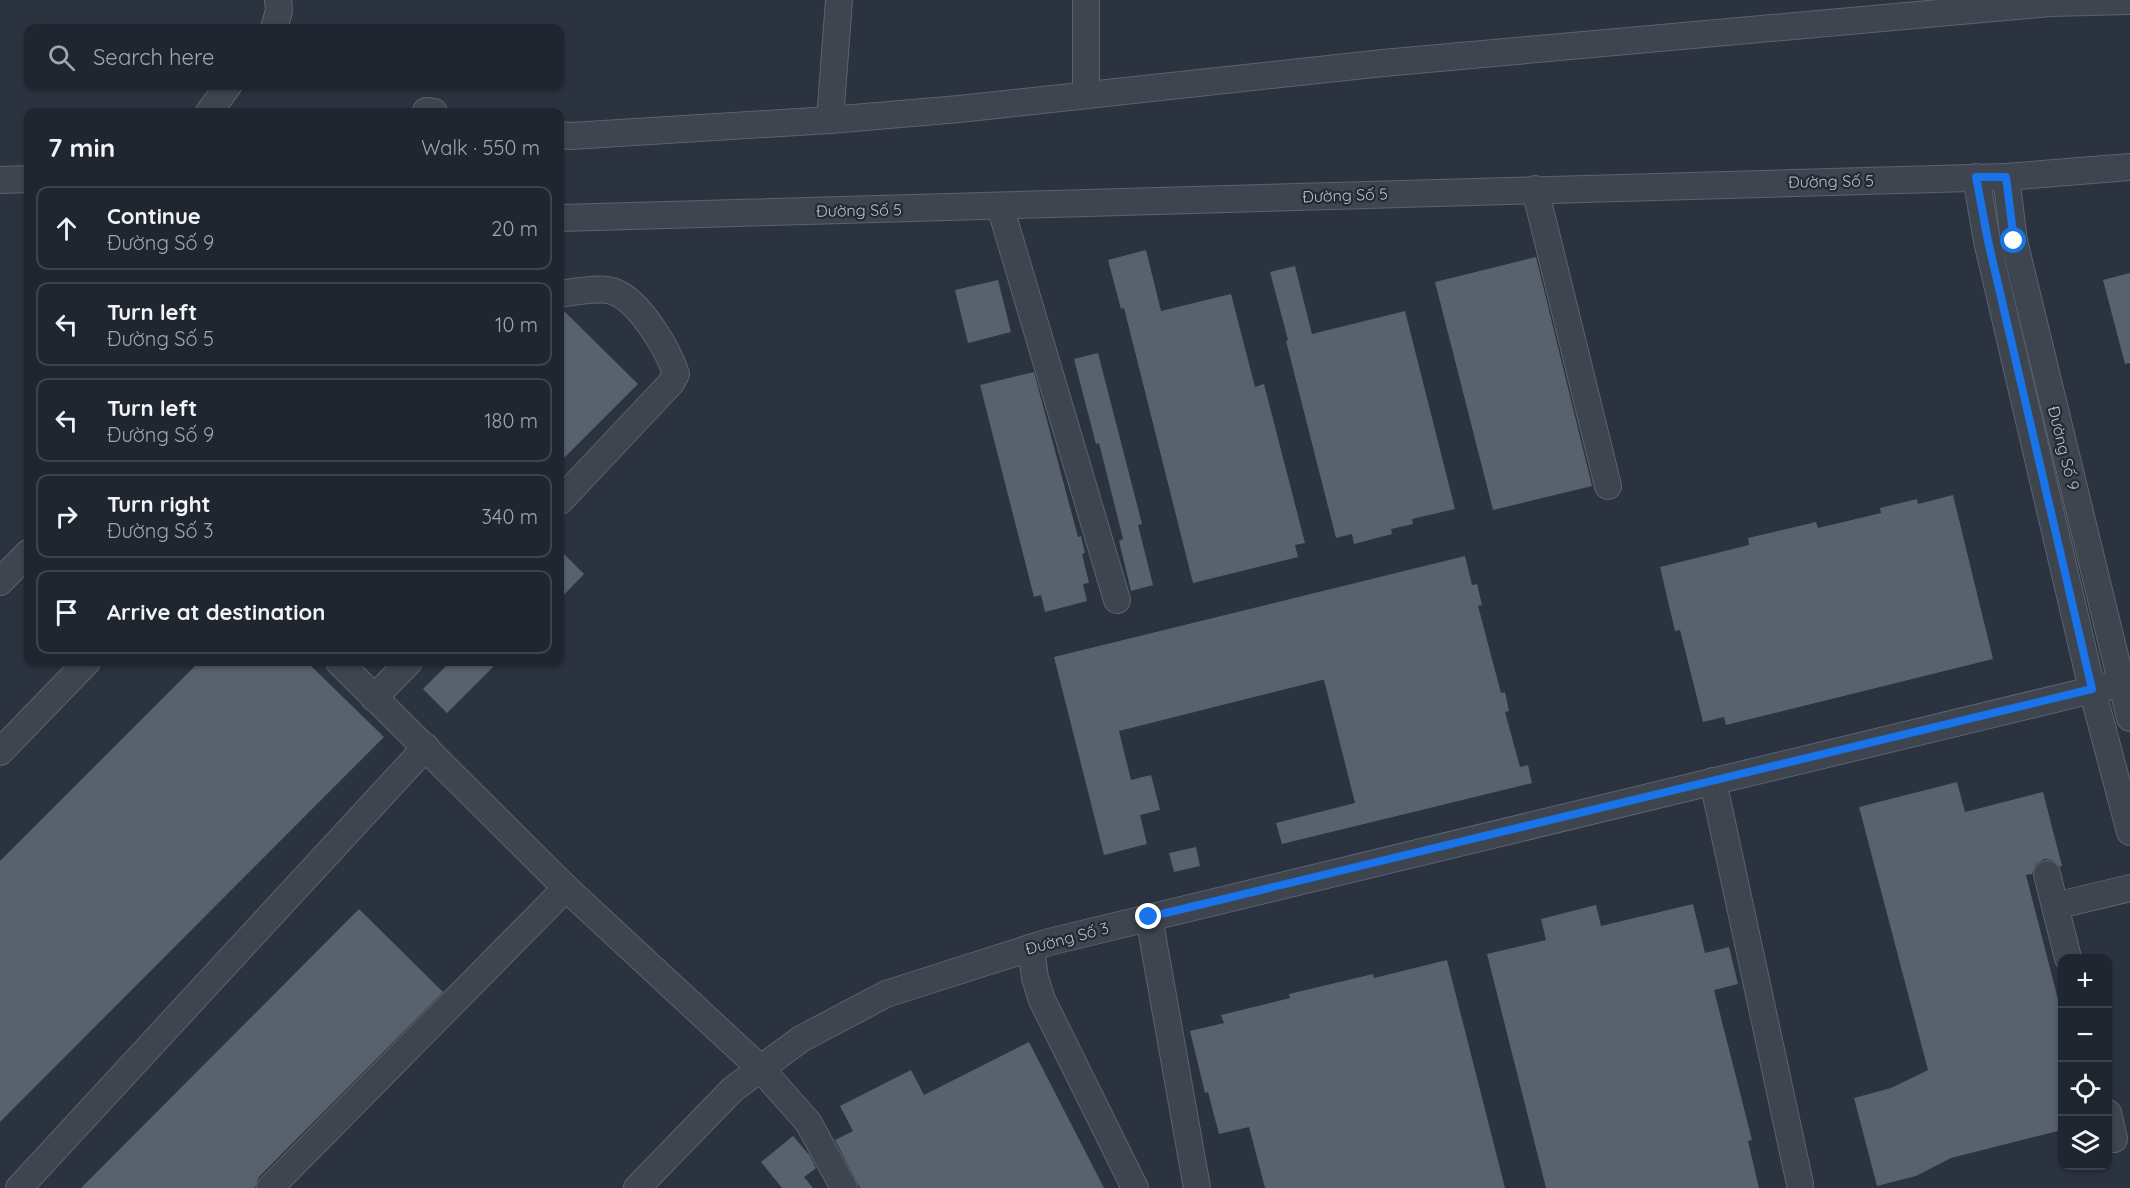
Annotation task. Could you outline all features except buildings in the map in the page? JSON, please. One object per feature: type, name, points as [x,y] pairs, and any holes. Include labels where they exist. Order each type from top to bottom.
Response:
[{"type":"street","points":[[275,24],[279,11],[278,0]]},
{"type":"street","points":[[830,120],[839,0]]},
{"type":"street","points":[[1086,0],[1086,95]]},
{"type":"street","points":[[564,135],[830,120],[960,109],[1395,62],[1737,30],[2050,3],[2130,1]]},
{"type":"street","points":[[212,108],[225,90]]},
{"type":"street","name":"Đường Số 5","points":[[564,218],[2006,177],[2130,167]]},
{"type":"street","name":"Đường Số 9","points":[[1976,177],[1988,241],[2092,689],[2130,832]]},
{"type":"street","name":"Đường Số 9","points":[[2006,177],[2014,241],[2130,718]]},
{"type":"street","points":[[0,180],[24,179]]},
{"type":"street","points":[[1535,189],[1608,486]]},
{"type":"street","points":[[1000,206],[1117,600]]},
{"type":"street","points":[[564,293],[585,290],[615,291],[632,303],[649,324],[673,364],[676,374],[564,497]]},
{"type":"street","points":[[0,582],[24,557]]},
{"type":"street","points":[[0,752],[83,666]]},
{"type":"street","points":[[343,666],[566,888],[761,1069],[808,1122],[844,1188]]},
{"type":"street","points":[[374,698],[405,666]]},
{"type":"street","name":"Đường Số 3","points":[[637,1188],[733,1089],[801,1039],[886,994],[1031,948],[1149,917],[2121,682]]},
{"type":"street","points":[[19,1188],[426,747]]},
{"type":"street","points":[[1713,781],[1800,1184]]},
{"type":"street","points":[[2047,874],[2067,954]]},
{"type":"street","points":[[270,1188],[566,888]]},
{"type":"street","points":[[2055,906],[2130,888]]},
{"type":"street","points":[[1149,917],[1197,1188]]},
{"type":"street","points":[[1031,948],[1035,978],[1042,1000],[1135,1188]]},
{"type":"street","points":[[2109,1116],[2114,1139]]},
{"type":"route","points":[[1149,917],[2092,689],[1988,241],[1976,177],[2006,177],[2014,241]]}]
